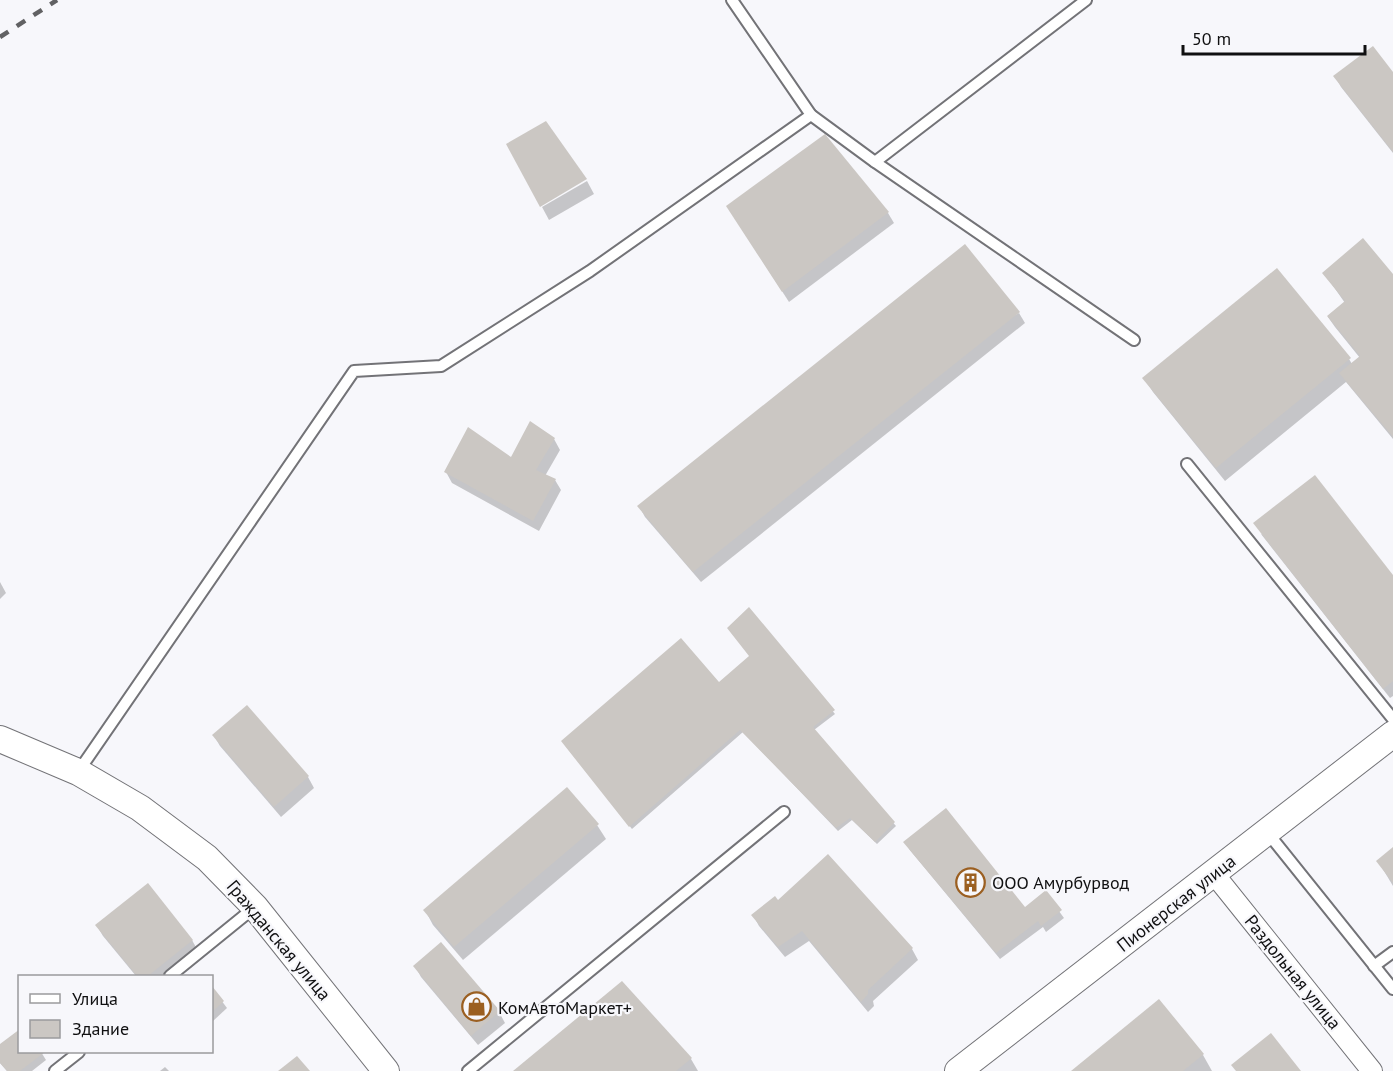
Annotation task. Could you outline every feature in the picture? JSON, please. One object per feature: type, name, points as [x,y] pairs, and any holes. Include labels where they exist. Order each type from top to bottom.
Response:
[{"type":"street","name":"Пионерская улица","points":[[958,1071],[1393,734]]},
{"type":"street","name":"Гражданская улица","points":[[0,739],[78,772],[140,808],[207,858],[255,907],[386,1071]]},
{"type":"street","name":"Раздольная улица","points":[[1214,874],[1372,1071]]},
{"type":"lane","points":[[732,0],[811,115],[875,162],[1134,340]]},
{"type":"lane","points":[[875,162],[1086,0]]},
{"type":"lane","points":[[78,772],[354,370],[441,366],[590,271],[811,115]]},
{"type":"lane","points":[[1187,464],[1393,718]]},
{"type":"lane","points":[[468,1071],[784,812]]},
{"type":"lane","points":[[1267,832],[1393,989]]},
{"type":"lane","points":[[171,975],[255,907]]},
{"type":"lane","points":[[1374,966],[1393,952]]},
{"type":"lane","points":[[55,1071],[78,1053]]},
{"type":"building","points":[[1373,46],[1393,72],[1393,152],[1333,76]]},
{"type":"building","points":[[546,121],[587,179],[540,207],[506,144]]},
{"type":"building","points":[[825,134],[889,212],[782,292],[726,206]]},
{"type":"building","points":[[1363,238],[1393,274],[1393,437],[1339,373],[1360,356],[1327,316],[1345,301],[1322,273]]},
{"type":"building","points":[[965,244],[1020,312],[693,572],[637,506]]},
{"type":"building","points":[[1277,268],[1351,358],[1216,468],[1142,378]]},
{"type":"building","points":[[530,421],[555,438],[536,470],[556,479],[533,521],[444,472],[468,427],[511,457]]},
{"type":"building","points":[[1315,475],[1393,575],[1393,681],[1383,689],[1253,523]]},
{"type":"building","points":[[749,607],[835,710],[813,727],[895,822],[875,842],[850,818],[836,828],[740,730],[629,827],[561,741],[681,638],[719,682],[749,656],[727,628]]},
{"type":"building","points":[[247,705],[309,776],[274,807],[212,735]]},
{"type":"building","points":[[567,787],[599,824],[454,947],[423,910]]},
{"type":"building","name":"ООО Амурбурвод","points":[[946,808],[1025,907],[1046,890],[1062,910],[1041,926],[1038,921],[996,953],[903,842]]},
{"type":"building","points":[[1393,847],[1393,883],[1376,861]]},
{"type":"building","points":[[828,854],[913,948],[868,990],[868,994],[861,1002],[802,931],[778,947],[751,915],[775,896],[778,900]]},
{"type":"building","points":[[148,883],[193,940],[149,975],[136,975],[95,925]]},
{"type":"building","points":[[441,942],[500,1011],[471,1036],[413,966]]},
{"type":"building","points":[[622,981],[692,1058],[676,1071],[513,1071]]},
{"type":"building","points":[[213,987],[224,1001],[213,1011]]},
{"type":"building","points":[[1159,999],[1204,1054],[1183,1071],[1071,1071]]},
{"type":"building","points":[[18,1030],[18,1053],[44,1053],[20,1071],[7,1071],[0,1063],[0,1044]]},
{"type":"building","points":[[1271,1033],[1301,1071],[1236,1071],[1231,1065]]},
{"type":"building","points":[[297,1056],[310,1071],[278,1071]]},
{"type":"railway","points":[[0,37],[57,0]]},
{"type":"place","name":"ООО Амурбурвод","points":[[971,882]]},
{"type":"place","name":"КомАвтоМаркет+","points":[[477,1007]]}]
